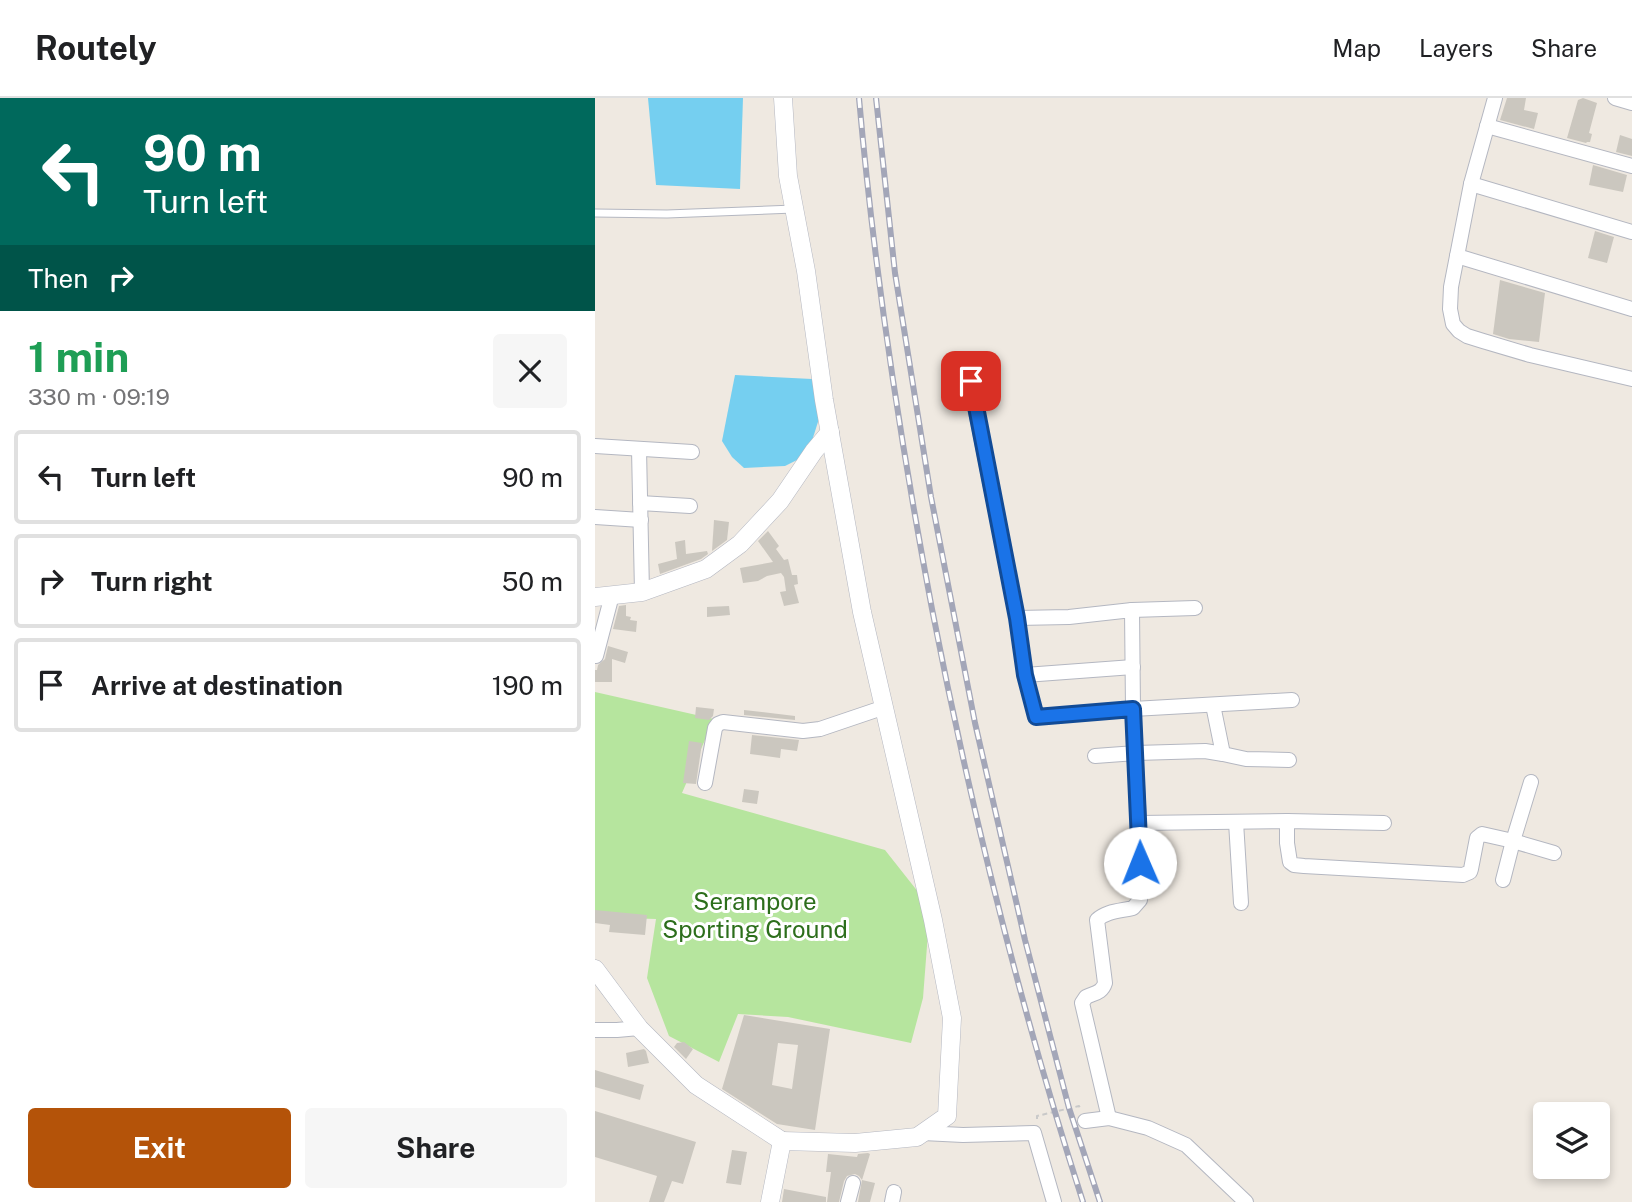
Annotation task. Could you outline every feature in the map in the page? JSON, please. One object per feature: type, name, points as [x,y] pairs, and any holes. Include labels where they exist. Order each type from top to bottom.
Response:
[{"type":"street","points":[[595,969],[639,1028],[696,1085],[782,1141],[855,1143],[917,1137],[947,1116],[952,1018],[939,947],[862,612],[788,176],[783,98]]},
{"type":"street","points":[[1495,98],[1471,184],[1451,287],[1450,309],[1453,324],[1467,336],[1530,355],[1632,379]]},
{"type":"street","points":[[1615,98],[1632,103]]},
{"type":"street","points":[[1487,126],[1632,166]]},
{"type":"street","points":[[1471,184],[1632,232]]},
{"type":"street","points":[[1457,256],[1632,309]]},
{"type":"street","points":[[971,381],[1017,618],[1025,675],[1036,717],[1292,701]]},
{"type":"street","points":[[596,656],[604,596],[642,592],[706,569],[740,544],[780,501],[830,432]]},
{"type":"street","points":[[595,446],[692,452]]},
{"type":"street","points":[[639,449],[642,592]]},
{"type":"street","points":[[640,503],[690,506]]},
{"type":"street","points":[[595,517],[641,520]]},
{"type":"street","points":[[1017,618],[1195,608]]},
{"type":"street","points":[[1109,1118],[1082,1003],[1086,997],[1100,992],[1105,983],[1097,920],[1100,916],[1133,908],[1140,900],[1132,610]]},
{"type":"street","points":[[1025,675],[1133,667]]},
{"type":"street","points":[[1213,705],[1223,754]]},
{"type":"street","points":[[705,783],[718,724],[733,722],[803,731],[820,729],[885,706]]},
{"type":"street","points":[[1095,756],[1136,752],[1205,751],[1247,759],[1289,760]]},
{"type":"street","points":[[1503,880],[1531,782]]},
{"type":"street","points":[[1287,821],[1288,855],[1294,865],[1463,875],[1470,872],[1477,838],[1480,835],[1553,853]]},
{"type":"street","points":[[1236,822],[1241,903]]},
{"type":"street","points":[[1139,823],[1384,823]]},
{"type":"street","points":[[595,1030],[639,1028]]},
{"type":"street","points":[[1085,1121],[1109,1118],[1148,1128],[1186,1145],[1246,1202]]},
{"type":"street","points":[[923,1133],[1034,1133],[1054,1202]]},
{"type":"street","points":[[770,1202],[782,1141]]},
{"type":"street","points":[[848,1202],[852,1182]]},
{"type":"lane","points":[[595,213],[667,214],[795,209]]},
{"type":"path","points":[[1034,1133],[1037,1116],[1079,1106],[1085,1121]]},
{"type":"green space","name":"Serampore Sporting Ground","points":[[595,692],[714,719],[682,793],[885,850],[930,907],[923,998],[911,1043],[788,1017],[738,1014],[719,1062],[669,1036],[647,978],[656,919],[595,914]]},
{"type":"water","points":[[648,98],[743,98],[740,189],[656,185]]},
{"type":"water","points":[[735,375],[812,379],[823,406],[811,444],[801,458],[785,466],[744,468],[732,457],[722,441]]},
{"type":"building","points":[[1507,98],[1526,98],[1524,110],[1538,113],[1534,129],[1500,120]]},
{"type":"building","points":[[1583,98],[1597,103],[1589,133],[1592,134],[1590,142],[1586,143],[1567,138],[1578,100]]},
{"type":"building","points":[[1620,135],[1632,139],[1632,156],[1616,152]]},
{"type":"building","points":[[1593,165],[1627,175],[1623,192],[1589,185]]},
{"type":"building","points":[[1595,231],[1614,237],[1607,263],[1588,258]]},
{"type":"building","points":[[1500,280],[1545,293],[1539,342],[1509,339],[1493,334]]},
{"type":"building","points":[[714,520],[729,522],[727,540],[712,551]]},
{"type":"building","points":[[768,531],[779,546],[776,549],[784,560],[788,559],[792,575],[797,575],[798,584],[794,585],[799,603],[784,606],[780,592],[786,591],[781,573],[743,583],[740,568],[773,562],[758,541]]},
{"type":"building","points":[[685,540],[686,554],[707,551],[708,554],[660,574],[658,564],[677,559],[675,542]]},
{"type":"building","points":[[626,605],[626,616],[637,621],[636,632],[613,629],[619,606]]},
{"type":"building","points":[[729,606],[730,615],[707,617],[707,607]]},
{"type":"building","points":[[608,646],[628,652],[625,663],[612,659],[612,682],[595,682],[595,670],[605,659]]},
{"type":"building","points":[[696,707],[714,709],[713,716],[709,720],[695,718]]},
{"type":"building","points":[[744,710],[795,716],[795,720],[744,715]]},
{"type":"building","points":[[752,735],[799,740],[797,751],[781,749],[780,758],[750,754]]},
{"type":"building","points":[[689,741],[702,743],[696,784],[683,783]]},
{"type":"building","points":[[744,789],[759,791],[757,804],[742,802]]},
{"type":"building","points":[[595,910],[647,915],[645,935],[609,932],[610,925],[595,923]]},
{"type":"building","points":[[744,1015],[830,1029],[815,1130],[777,1124],[722,1089]],"holes":[[[778,1043],[798,1045],[792,1089],[772,1085]]]},
{"type":"building","points":[[684,1042],[693,1049],[686,1059],[674,1047],[677,1043]]},
{"type":"building","points":[[644,1049],[649,1063],[628,1067],[626,1053]]},
{"type":"building","points":[[595,1070],[644,1085],[640,1100],[595,1087]]},
{"type":"building","points":[[595,1111],[696,1142],[683,1184],[672,1181],[664,1202],[649,1202],[657,1176],[595,1157]]},
{"type":"building","points":[[732,1150],[747,1152],[741,1185],[726,1183]]},
{"type":"building","points":[[828,1154],[857,1157],[858,1154],[870,1154],[862,1180],[855,1174],[847,1176],[839,1202],[827,1202],[831,1172],[826,1172]]},
{"type":"building","points":[[862,1180],[875,1183],[870,1202],[858,1202]]},
{"type":"building","points":[[784,1189],[826,1197],[826,1202],[782,1202]]},
{"type":"railway","points":[[859,98],[889,354],[920,546],[947,684],[980,833],[1018,981],[1083,1202]]},
{"type":"railway","points":[[876,98],[895,273],[931,497],[975,723],[1025,940],[1069,1108],[1100,1202]]},
{"type":"route","points":[[971,381],[1017,618],[1025,675],[1036,717],[1133,709],[1140,863]]}]
